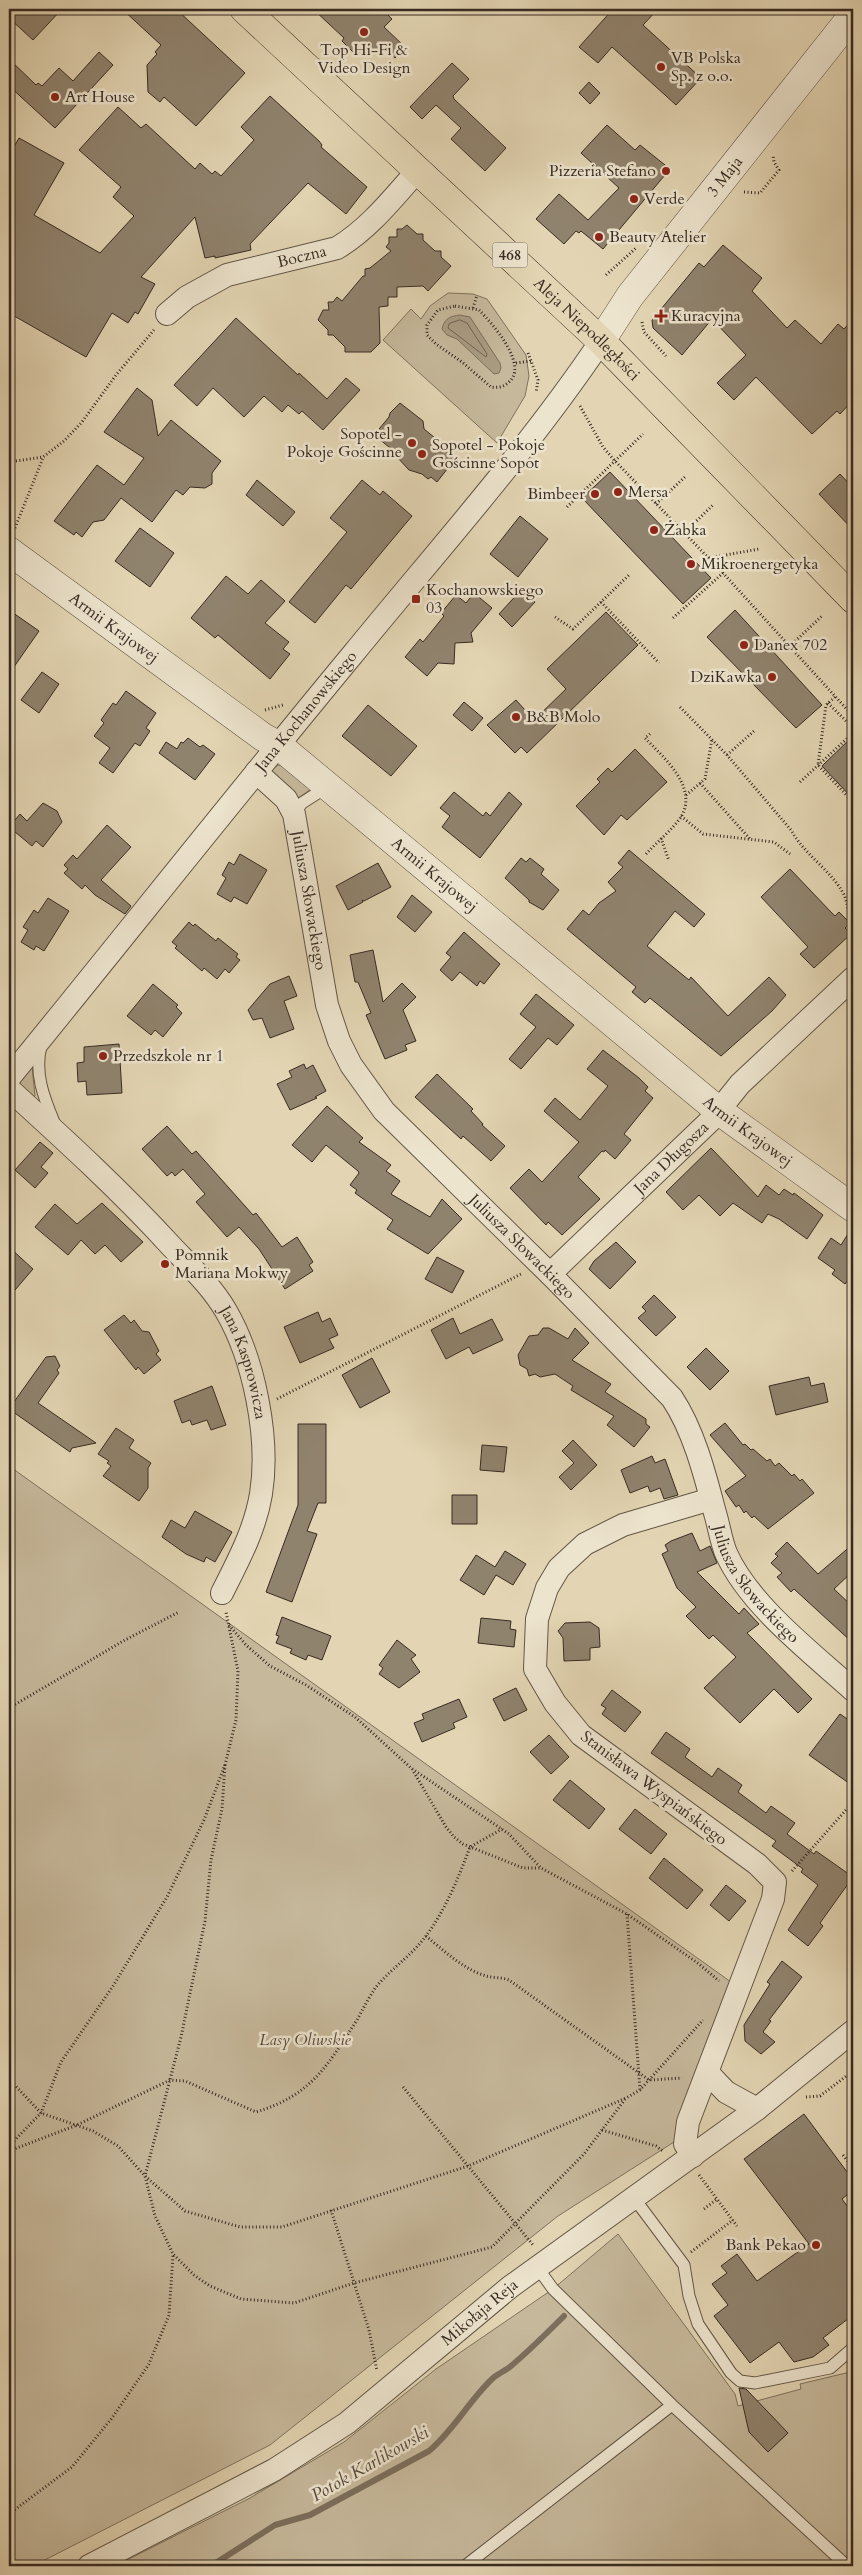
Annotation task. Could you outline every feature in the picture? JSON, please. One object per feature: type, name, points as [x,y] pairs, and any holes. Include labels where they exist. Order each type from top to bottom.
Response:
[{"type":"main road","name":"Aleja Niepodległości","points":[[253,12],[600,341],[853,599]]},
{"type":"street","name":"3 Maja","points":[[600,341],[630,296],[853,15]]},
{"type":"street","name":"Boczna","points":[[167,314],[187,297],[227,275],[337,248],[371,222],[418,170]]},
{"type":"street","name":"Jana Kochanowskiego","points":[[9,1078],[278,745],[518,455],[574,381],[600,341]]},
{"type":"street","name":"Armii Krajowej","points":[[12,539],[263,737],[278,745],[329,786],[719,1111],[853,1208]]},
{"type":"street","name":"Juliusza Słowackiego","points":[[256,772],[286,799],[294,814],[327,1005],[339,1041],[351,1065],[384,1110],[672,1398],[680,1411],[712,1499],[726,1553],[746,1586],[788,1631],[853,1690]]},
{"type":"street","name":"Jana Długosza","points":[[550,1274],[719,1111],[740,1084],[853,978]]},
{"type":"street","name":"Jana Kasprowicza","points":[[9,1089],[58,1133],[151,1223],[207,1284],[226,1311],[248,1363],[259,1409],[262,1458],[261,1494],[249,1540],[222,1593]]},
{"type":"street","name":"Stanisława Wyspiańskiego","points":[[712,1499],[623,1525],[585,1544],[559,1568],[547,1588],[538,1619],[535,1669],[555,1703],[581,1735],[757,1864],[775,1882]]},
{"type":"street","points":[[693,2156],[685,2144],[688,2122],[773,1899],[775,1882]]},
{"type":"street","name":"Mikołaja Reja","points":[[89,2566],[274,2470],[348,2423],[542,2264],[757,2109],[853,2031]]},
{"type":"street","points":[[708,2073],[726,2092],[757,2109]]},
{"type":"lane","points":[[294,814],[302,803],[329,786]]},
{"type":"lane","name":"Jana Kasprowicza","points":[[44,1035],[39,1055],[38,1071],[43,1095],[58,1133]]},
{"type":"lane","points":[[634,2198],[684,2265],[689,2296],[698,2324],[731,2373],[740,2381],[755,2383],[830,2368],[853,2348]]},
{"type":"lane","points":[[542,2264],[553,2289],[672,2405],[847,2566]]},
{"type":"lane","points":[[465,2566],[672,2405]]},
{"type":"path","points":[[760,193],[779,170]]},
{"type":"path","points":[[473,308],[477,295]]},
{"type":"path","points":[[455,306],[473,308],[482,313],[504,342],[516,363],[514,377],[509,383],[496,388],[436,344],[427,335],[427,325],[438,310],[455,306]]},
{"type":"path","points":[[12,539],[43,458],[64,441],[82,422],[116,375],[167,314]]},
{"type":"path","points":[[640,318],[644,332],[666,356]]},
{"type":"path","points":[[528,353],[538,380],[536,397]]},
{"type":"path","points":[[516,363],[531,361]]},
{"type":"path","points":[[581,407],[603,447],[615,461],[723,573],[853,716]]},
{"type":"path","points":[[567,507],[643,434]]},
{"type":"path","points":[[9,462],[43,458]]},
{"type":"path","points":[[656,504],[686,476]]},
{"type":"path","points":[[684,533],[714,504]]},
{"type":"path","points":[[708,558],[759,548]]},
{"type":"path","points":[[673,618],[723,573]]},
{"type":"path","points":[[555,617],[573,629],[630,574]]},
{"type":"path","points":[[601,602],[659,662]]},
{"type":"path","points":[[790,646],[823,615]]},
{"type":"path","points":[[818,765],[826,705],[836,696]]},
{"type":"path","points":[[265,711],[290,703]]},
{"type":"path","points":[[828,703],[853,728]]},
{"type":"path","points":[[680,707],[727,755],[791,830],[798,843],[842,891],[848,913],[853,919]]},
{"type":"path","points":[[727,755],[754,731]]},
{"type":"path","points":[[646,854],[681,816],[686,794],[677,771],[645,738],[651,733]]},
{"type":"path","points":[[800,782],[853,733]]},
{"type":"path","points":[[686,794],[705,779],[712,738]]},
{"type":"path","points":[[818,765],[853,802]]},
{"type":"path","points":[[700,783],[750,840]]},
{"type":"path","points":[[681,816],[703,834],[774,842],[790,854]]},
{"type":"path","points":[[661,838],[669,860]]},
{"type":"path","points":[[276,1400],[520,1275]]},
{"type":"path","points":[[9,2146],[41,2112],[61,2062],[113,1986],[167,1897],[204,1820],[225,1765],[236,1720],[238,1671],[222,1593]]},
{"type":"path","points":[[9,1708],[125,1640],[179,1612]]},
{"type":"path","points":[[229,1625],[246,1646],[270,1666],[306,1685],[355,1717],[411,1768],[502,1829],[541,1868],[627,1914],[699,1964],[736,1996]]},
{"type":"path","points":[[225,1765],[222,1809],[211,1860],[205,1921],[170,2080],[146,2176],[155,2216],[173,2254],[194,2275],[210,2286],[241,2299],[294,2304],[354,2284],[492,2247],[584,2154],[626,2098]]},
{"type":"path","points":[[411,1768],[446,1827],[454,1837],[470,1846],[524,1868],[541,1868]]},
{"type":"path","points":[[775,1882],[795,1869],[853,1802]]},
{"type":"path","points":[[9,2151],[77,2125],[170,2080],[185,2081],[256,2112],[274,2107],[304,2091],[326,2066],[376,1988],[426,1936],[457,1883],[470,1846],[502,1829]]},
{"type":"path","points":[[627,1914],[640,2090]]},
{"type":"path","points":[[426,1936],[454,1958],[486,1976],[498,1976],[509,1980],[649,2080],[699,2076],[708,2073]]},
{"type":"path","points":[[9,2080],[41,2112],[77,2125],[118,2146],[146,2176],[186,2211],[240,2227],[282,2227],[468,2166],[626,2098],[640,2090],[709,2013]]},
{"type":"path","points":[[820,2096],[853,2071]]},
{"type":"path","points":[[402,2088],[515,2225],[542,2264]]},
{"type":"path","points":[[602,2130],[656,2146],[665,2153]]},
{"type":"path","points":[[843,2155],[853,2168],[850,2172],[853,2176]]},
{"type":"path","points":[[702,2180],[737,2226]]},
{"type":"path","points":[[704,2208],[717,2200]]},
{"type":"path","points":[[331,2210],[369,2330],[381,2396]]},
{"type":"path","points":[[680,2260],[733,2220]]},
{"type":"path","points":[[9,2514],[72,2468],[112,2418],[149,2364],[169,2315],[173,2254]]},
{"type":"green space","points":[[448,293],[473,294],[487,299],[526,355],[529,376],[525,396],[497,443],[383,340],[411,309],[421,319],[430,306]]},
{"type":"green space","points":[[278,765],[284,766],[311,789],[298,798],[276,779],[271,770]]},
{"type":"green space","points":[[32,1066],[35,1096],[34,1097],[17,1083]]},
{"type":"green space","name":"Lasy Oliwskie","points":[[9,1466],[731,1982],[674,2142],[558,2216],[270,2445],[33,2566],[9,2566]]},
{"type":"green space","points":[[618,2234],[735,2394],[738,2406],[801,2389],[800,2384],[850,2372],[853,2368],[853,2566],[115,2566],[250,2498],[344,2442],[436,2369],[553,2289]]},
{"type":"water","points":[[460,315],[470,317],[500,363],[499,373],[494,374],[457,339],[447,335],[442,329],[448,319]]},
{"type":"building","points":[[9,9],[62,9],[33,40],[9,18]]},
{"type":"building","points":[[122,9],[176,9],[245,73],[196,126],[164,97],[160,102],[148,92],[147,65],[157,54],[155,52],[161,45]]},
{"type":"building","points":[[313,9],[382,9],[392,19],[384,27],[405,47],[395,58],[385,49],[383,52],[380,49],[376,53],[370,47],[362,55],[356,50],[354,53],[342,41],[344,38]]},
{"type":"building","points":[[613,9],[658,9],[643,25],[701,78],[676,105],[612,47],[598,63],[579,47]]},
{"type":"building","points":[[99,52],[113,65],[55,128],[9,86],[9,59],[36,85],[38,83],[42,86],[59,68],[73,81]]},
{"type":"building","points":[[452,63],[469,79],[453,96],[454,99],[506,148],[485,171],[451,139],[461,128],[436,105],[422,119],[410,107]]},
{"type":"building","points":[[589,82],[600,93],[590,104],[579,93]]},
{"type":"building","points":[[270,96],[319,141],[322,145],[321,147],[367,187],[346,214],[308,183],[250,244],[251,250],[215,258],[215,256],[205,258],[195,217],[141,277],[155,284],[138,314],[135,312],[128,323],[112,313],[86,357],[9,313],[9,155],[19,138],[64,163],[34,215],[100,253],[134,216],[113,197],[121,187],[79,150],[118,107],[141,128],[146,124],[195,169],[200,163],[212,174],[215,171],[221,176],[254,140],[241,127]]},
{"type":"building","points":[[607,125],[635,150],[640,145],[670,169],[603,249],[581,231],[579,233],[576,231],[564,244],[536,219],[559,194],[588,220],[619,188],[581,153]]},
{"type":"building","points":[[407,225],[417,234],[423,234],[423,240],[435,251],[441,251],[441,257],[451,266],[428,291],[423,286],[397,287],[397,297],[388,297],[388,306],[379,307],[380,343],[371,352],[345,352],[345,347],[333,335],[328,335],[328,330],[318,320],[323,310],[329,310],[328,302],[333,302],[337,297],[342,301],[365,276],[365,269],[370,268],[391,251],[386,247],[389,243],[389,237],[397,237],[397,229],[402,229]]},
{"type":"building","points":[[723,245],[762,278],[752,291],[787,328],[795,320],[821,344],[838,324],[844,329],[853,319],[853,400],[840,414],[837,411],[812,434],[756,377],[734,400],[717,383],[746,355],[712,319],[682,355],[653,328],[652,320],[699,263],[704,267]]},
{"type":"building","points":[[236,318],[327,399],[346,378],[360,390],[323,430],[302,411],[299,414],[288,405],[282,412],[264,396],[244,417],[213,388],[197,406],[174,385]]},
{"type":"building","points":[[137,388],[152,400],[158,436],[171,420],[221,461],[212,473],[212,484],[205,488],[190,487],[183,495],[176,490],[152,522],[121,498],[104,520],[93,522],[82,537],[76,532],[74,535],[54,521],[97,465],[124,485],[144,458],[104,432]]},
{"type":"building","name":"Sopotel - Pokoje Gościnne","points":[[400,403],[423,421],[424,429],[451,451],[448,454],[455,459],[437,482],[431,477],[428,479],[422,474],[409,470],[397,457],[399,455],[374,435]]},
{"type":"building","points":[[610,472],[711,578],[683,604],[582,498]]},
{"type":"building","points":[[840,474],[853,488],[853,530],[819,494]]},
{"type":"building","points":[[257,480],[295,512],[283,526],[246,495]]},
{"type":"building","points":[[362,480],[380,495],[383,491],[412,516],[351,589],[346,585],[315,623],[289,602],[347,532],[330,518]]},
{"type":"building","points":[[520,516],[548,539],[518,577],[490,554]]},
{"type":"building","points":[[140,528],[174,553],[150,587],[115,561]]},
{"type":"building","points":[[226,576],[248,594],[261,580],[285,601],[265,623],[289,642],[283,649],[290,654],[270,679],[218,635],[215,638],[191,618]]},
{"type":"building","points":[[522,589],[535,602],[512,627],[499,614]]},
{"type":"building","points":[[474,593],[492,608],[471,633],[473,642],[455,643],[454,664],[438,663],[427,676],[405,657],[420,639],[423,642],[444,616],[441,613],[456,595],[466,603]]},
{"type":"building","points":[[9,610],[39,631],[9,674]]},
{"type":"building","points":[[735,610],[822,705],[796,728],[707,637]]},
{"type":"building","points":[[606,612],[638,645],[527,753],[521,747],[515,753],[487,725],[516,700],[534,720],[566,689],[547,669]]},
{"type":"building","points":[[42,672],[59,684],[39,713],[21,700]]},
{"type":"building","points":[[126,691],[156,713],[146,728],[150,731],[140,746],[135,743],[113,773],[99,763],[110,748],[94,736],[104,723],[101,720],[113,703],[116,705]]},
{"type":"building","points":[[464,702],[483,718],[472,731],[453,715]]},
{"type":"building","points":[[368,705],[417,746],[391,776],[342,736]]},
{"type":"building","points":[[853,736],[853,799],[822,766]]},
{"type":"building","points":[[188,738],[200,747],[203,745],[215,754],[195,780],[159,753],[166,742],[177,749],[181,742],[183,743]]},
{"type":"building","points":[[635,749],[667,782],[627,820],[621,815],[604,835],[576,806],[600,782],[597,779],[608,768],[612,772]]},
{"type":"building","points":[[454,792],[483,816],[486,812],[490,816],[509,792],[522,804],[480,858],[442,827],[450,816],[440,808]]},
{"type":"building","points":[[43,803],[57,811],[62,822],[43,847],[36,841],[32,846],[9,827],[20,814],[27,821]]},
{"type":"building","points":[[107,825],[131,847],[101,880],[131,906],[125,914],[95,895],[85,885],[82,889],[64,873],[68,869],[64,865],[73,855],[77,859]]},
{"type":"building","points":[[629,850],[705,914],[694,927],[675,911],[647,946],[689,980],[691,977],[728,1016],[769,977],[786,995],[772,1011],[721,1056],[650,998],[645,1003],[632,992],[636,987],[567,929],[583,910],[589,915],[599,903],[616,891],[608,882],[623,867],[618,863]]},
{"type":"building","points":[[240,854],[267,870],[247,904],[234,897],[231,902],[217,894],[226,878],[222,875],[229,862],[234,865]]},
{"type":"building","points":[[521,858],[526,862],[530,858],[544,869],[541,874],[559,890],[543,910],[529,902],[505,878]]},
{"type":"building","points":[[378,863],[391,887],[364,901],[362,900],[363,902],[348,910],[336,886]]},
{"type":"building","points":[[790,869],[835,916],[839,912],[850,923],[845,928],[851,934],[814,968],[800,954],[808,947],[761,897]]},
{"type":"building","points":[[412,895],[432,912],[415,932],[397,917]]},
{"type":"building","points":[[48,898],[69,911],[44,951],[36,946],[34,950],[21,942],[28,930],[23,927],[34,910],[38,913]]},
{"type":"building","points":[[189,922],[193,926],[195,924],[216,941],[218,938],[238,954],[236,957],[240,960],[229,973],[225,969],[217,979],[204,968],[202,971],[175,948],[177,946],[172,942]]},
{"type":"building","points":[[464,932],[500,964],[484,984],[480,981],[477,986],[460,972],[452,981],[440,970],[451,957],[446,953]]},
{"type":"building","points":[[373,950],[383,1002],[402,983],[416,997],[403,1010],[416,1041],[405,1045],[407,1050],[385,1059],[366,1015],[371,1013],[358,982],[355,982],[350,955]]},
{"type":"building","points":[[289,976],[297,996],[284,1001],[294,1029],[270,1038],[262,1018],[253,1020],[248,1010],[270,984]]},
{"type":"building","points":[[153,984],[178,1005],[176,1007],[182,1013],[163,1037],[155,1030],[151,1035],[127,1016]]},
{"type":"building","points":[[536,994],[574,1025],[557,1045],[548,1038],[521,1069],[509,1059],[536,1027],[520,1014]]},
{"type":"building","points":[[119,1044],[122,1093],[87,1095],[86,1081],[78,1082],[77,1063],[84,1062],[84,1047]]},
{"type":"building","points":[[603,1050],[639,1078],[648,1087],[645,1091],[653,1098],[624,1134],[631,1140],[615,1159],[605,1150],[604,1152],[602,1151],[578,1177],[600,1199],[562,1235],[548,1222],[546,1225],[510,1188],[529,1169],[542,1182],[579,1142],[544,1111],[555,1098],[580,1120],[608,1086],[587,1069]]},
{"type":"building","points":[[304,1064],[306,1069],[313,1065],[326,1091],[315,1097],[317,1098],[290,1110],[277,1084],[292,1077],[289,1071]]},
{"type":"building","points":[[437,1074],[473,1109],[471,1111],[482,1125],[505,1146],[491,1161],[463,1136],[461,1139],[415,1097]]},
{"type":"building","points":[[327,1106],[363,1138],[359,1142],[391,1165],[386,1171],[400,1181],[391,1194],[430,1217],[442,1199],[462,1219],[428,1254],[387,1229],[393,1220],[355,1193],[357,1190],[350,1185],[359,1173],[358,1171],[326,1145],[312,1162],[292,1145]]},
{"type":"building","points":[[167,1126],[192,1154],[196,1151],[253,1215],[256,1213],[282,1247],[297,1237],[313,1262],[309,1265],[313,1271],[285,1289],[259,1249],[239,1227],[227,1237],[196,1202],[205,1194],[183,1169],[175,1176],[172,1172],[167,1176],[142,1149]]},
{"type":"building","points":[[40,1142],[53,1153],[41,1167],[48,1173],[35,1188],[15,1170]]},
{"type":"building","points":[[711,1148],[758,1197],[766,1185],[779,1195],[784,1189],[793,1195],[794,1193],[823,1215],[807,1239],[779,1219],[768,1214],[762,1223],[733,1203],[720,1216],[699,1195],[683,1210],[666,1192]]},
{"type":"building","points":[[102,1203],[143,1242],[121,1262],[105,1245],[95,1254],[81,1240],[68,1255],[35,1227],[55,1204],[77,1224]]},
{"type":"building","points":[[853,1226],[853,1273],[845,1284],[832,1274],[835,1270],[818,1258],[831,1238],[841,1245]]},
{"type":"building","points":[[616,1242],[636,1262],[610,1289],[589,1269],[594,1261]]},
{"type":"building","points":[[9,1247],[33,1269],[9,1297]]},
{"type":"building","points":[[437,1257],[464,1271],[452,1293],[425,1279]]},
{"type":"building","points":[[654,1295],[676,1317],[656,1336],[638,1318],[646,1311],[642,1307]]},
{"type":"building","points":[[318,1312],[322,1322],[330,1318],[338,1335],[329,1339],[334,1348],[300,1363],[284,1327]]},
{"type":"building","points":[[124,1315],[131,1323],[134,1320],[142,1331],[149,1332],[159,1351],[156,1354],[161,1360],[144,1374],[138,1367],[136,1370],[104,1330]]},
{"type":"building","points":[[453,1318],[460,1334],[492,1319],[503,1340],[473,1354],[469,1347],[446,1359],[431,1330]]},
{"type":"building","points":[[543,1328],[549,1328],[568,1339],[575,1328],[589,1343],[572,1360],[611,1384],[605,1392],[646,1419],[646,1424],[650,1427],[634,1447],[607,1425],[614,1416],[571,1390],[573,1386],[555,1374],[540,1377],[535,1374],[529,1376],[527,1369],[520,1365],[518,1355],[529,1336],[538,1335]]},
{"type":"building","points":[[706,1348],[729,1371],[710,1390],[687,1367]]},
{"type":"building","points":[[55,1356],[60,1366],[57,1370],[59,1373],[38,1403],[96,1443],[72,1448],[70,1452],[9,1409],[46,1357]]},
{"type":"building","points":[[372,1358],[390,1392],[360,1408],[342,1375]]},
{"type":"building","points":[[809,1377],[811,1386],[824,1383],[828,1402],[776,1415],[769,1386]]},
{"type":"building","points":[[212,1386],[226,1425],[211,1430],[207,1420],[192,1425],[190,1420],[182,1423],[174,1401]]},
{"type":"building","points":[[725,1423],[743,1445],[745,1444],[751,1450],[753,1449],[767,1461],[770,1459],[775,1466],[779,1463],[792,1476],[794,1474],[800,1481],[802,1479],[814,1493],[768,1529],[754,1516],[752,1518],[746,1511],[744,1513],[739,1505],[736,1507],[725,1491],[746,1476],[710,1435]]},
{"type":"building","points":[[298,1424],[326,1424],[326,1503],[318,1503],[307,1531],[317,1534],[292,1602],[266,1592],[298,1505]]},
{"type":"building","points":[[116,1428],[134,1440],[129,1448],[151,1463],[148,1468],[148,1488],[139,1501],[103,1476],[111,1466],[107,1463],[109,1461],[98,1454]]},
{"type":"building","points":[[573,1440],[597,1465],[571,1490],[559,1477],[574,1463],[562,1451]]},
{"type":"building","points":[[482,1445],[507,1447],[504,1472],[480,1470]]},
{"type":"building","points":[[652,1456],[655,1463],[665,1459],[678,1495],[664,1499],[660,1488],[650,1492],[648,1486],[630,1493],[621,1470]]},
{"type":"building","points":[[452,1495],[477,1495],[477,1524],[452,1524]]},
{"type":"building","points":[[195,1511],[232,1532],[215,1562],[206,1557],[204,1562],[186,1554],[162,1537],[171,1520],[185,1528]]},
{"type":"building","points":[[692,1533],[700,1551],[710,1546],[717,1563],[697,1572],[739,1614],[744,1608],[759,1624],[747,1633],[812,1699],[798,1713],[774,1689],[740,1723],[704,1688],[736,1657],[713,1635],[709,1639],[686,1616],[696,1607],[677,1588],[662,1554],[668,1551],[665,1545]]},
{"type":"building","points":[[787,1542],[818,1574],[853,1544],[853,1571],[834,1589],[853,1607],[853,1643],[794,1589],[791,1592],[777,1577],[782,1573],[771,1563],[778,1556],[775,1554]]},
{"type":"building","points":[[505,1551],[526,1564],[513,1585],[496,1575],[484,1595],[460,1580],[476,1555],[495,1567]]},
{"type":"building","points":[[282,1617],[331,1636],[322,1660],[308,1655],[306,1660],[290,1653],[292,1649],[276,1643],[279,1636],[276,1635]]},
{"type":"building","points":[[481,1618],[511,1621],[510,1629],[516,1630],[514,1647],[478,1643]]},
{"type":"building","points":[[590,1622],[599,1628],[600,1647],[590,1648],[590,1660],[564,1661],[563,1638],[558,1631],[565,1623]]},
{"type":"building","points":[[397,1640],[416,1655],[411,1659],[420,1672],[399,1688],[379,1674],[383,1668],[379,1665]]},
{"type":"building","points":[[516,1688],[527,1710],[504,1721],[493,1699]]},
{"type":"building","points":[[612,1690],[641,1712],[625,1732],[602,1714],[606,1708],[601,1705]]},
{"type":"building","points":[[459,1699],[467,1717],[453,1723],[455,1728],[422,1742],[414,1723],[424,1719],[422,1714]]},
{"type":"building","points":[[840,1714],[853,1723],[853,1786],[809,1755]]},
{"type":"building","points":[[666,1732],[690,1749],[685,1757],[712,1777],[718,1768],[742,1785],[738,1792],[766,1813],[771,1806],[795,1823],[787,1834],[814,1854],[816,1851],[853,1877],[820,1923],[823,1926],[808,1946],[788,1930],[818,1885],[801,1872],[803,1869],[772,1846],[776,1841],[651,1753]]},
{"type":"building","points":[[549,1735],[569,1757],[551,1774],[530,1752]]},
{"type":"building","points":[[570,1780],[605,1809],[589,1829],[553,1800]]},
{"type":"building","points":[[635,1809],[667,1834],[651,1854],[619,1829]]},
{"type":"building","points":[[664,1858],[703,1890],[687,1909],[649,1878]]},
{"type":"building","points":[[726,1885],[746,1901],[729,1921],[710,1905]]},
{"type":"building","points":[[782,1961],[802,1977],[769,2020],[771,2021],[763,2032],[775,2042],[761,2054],[745,2041],[744,2025],[770,1984],[767,1982]]},
{"type":"building","points":[[804,2114],[853,2180],[853,2190],[842,2199],[853,2214],[853,2315],[823,2338],[829,2345],[813,2357],[794,2362],[779,2342],[750,2363],[714,2316],[728,2305],[712,2284],[727,2273],[721,2266],[737,2254],[757,2281],[809,2244],[744,2159]]},
{"type":"building","points":[[739,2388],[746,2389],[788,2433],[768,2452],[749,2432]]},
{"type":"waterway","name":"Potok Karlikowski","points":[[211,2566],[275,2525],[310,2515],[429,2451],[446,2434],[492,2379],[509,2368],[564,2316]]},
{"type":"place","name":"Top Hi-Fi & Video Design","points":[[364,32]]},
{"type":"place","name":"VB Polska Sp. z o.o.","points":[[661,67]]},
{"type":"place","name":"Art House","points":[[55,97]]},
{"type":"place","name":"Pizzeria Stefano","points":[[666,171]]},
{"type":"place","name":"Verde","points":[[634,199]]},
{"type":"place","name":"Beauty Atelier","points":[[599,237]]},
{"type":"place","name":"Kuracyjna","points":[[661,316]]},
{"type":"place","name":"Sopotel - Pokoje Gościnne","points":[[412,443]]},
{"type":"place","name":"Sopotel - Pokoje Gościnne Sopot","points":[[422,454]]},
{"type":"place","name":"Mersa","points":[[618,492]]},
{"type":"place","name":"Bimbeer","points":[[595,494]]},
{"type":"place","name":"Żabka","points":[[654,530]]},
{"type":"place","name":"Mikroenergetyka","points":[[691,564]]},
{"type":"place","name":"Kochanowskiego 03","points":[[416,599]]},
{"type":"place","name":"Danex 702","points":[[744,645]]},
{"type":"place","name":"DziKawka","points":[[772,677]]},
{"type":"place","name":"B&B Molo","points":[[516,717]]},
{"type":"place","name":"Przedszkole nr 1","points":[[103,1056]]},
{"type":"place","name":"Pomnik Mariana Mokwy","points":[[165,1264]]},
{"type":"place","name":"Bank Pekao","points":[[816,2245]]}]
